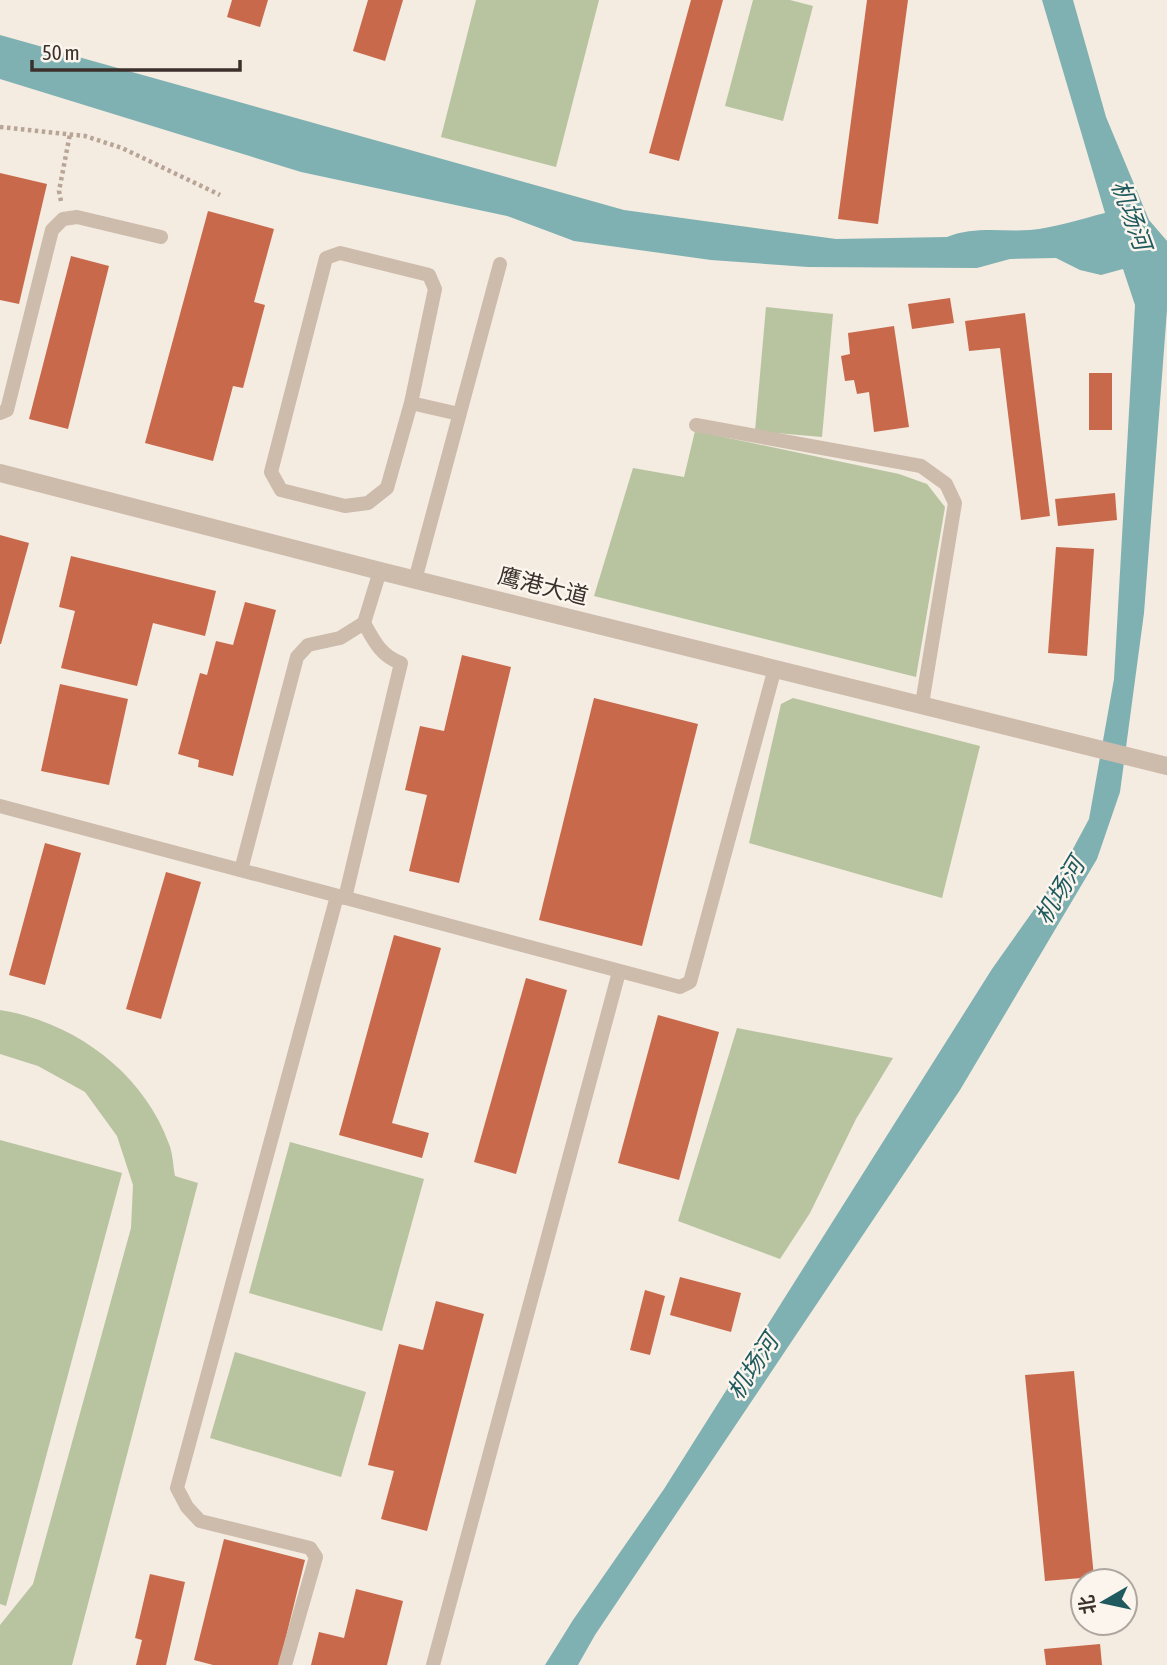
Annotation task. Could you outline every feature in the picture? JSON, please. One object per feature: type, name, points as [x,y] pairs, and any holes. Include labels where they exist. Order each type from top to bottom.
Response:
[{"type":"street","name":"鹰港大道","points":[[0,473],[415,580],[1076,741],[1167,766]]},
{"type":"lane","points":[[0,413],[6,410],[52,230],[63,219],[77,217],[161,237]]},
{"type":"lane","points":[[340,253],[429,275],[435,289],[411,402],[387,488],[368,503],[345,506],[281,490],[271,472],[326,258],[340,253]]},
{"type":"lane","points":[[415,580],[500,264]]},
{"type":"lane","points":[[411,402],[460,414]]},
{"type":"lane","points":[[696,425],[921,466],[946,484],[955,503],[922,704]]},
{"type":"lane","points":[[241,870],[297,657],[308,646],[340,638],[364,623],[380,571]]},
{"type":"lane","points":[[285,1665],[316,1557],[310,1548],[200,1521],[187,1507],[177,1488],[341,897],[401,663],[390,659],[377,646],[364,623]]},
{"type":"lane","points":[[0,806],[680,987],[690,982],[775,668]]},
{"type":"lane","points":[[433,1665],[620,971]]},
{"type":"path","points":[[0,127],[85,136],[122,148],[220,195]]},
{"type":"path","points":[[63,219],[59,191],[70,134]]},
{"type":"green space","points":[[476,0],[599,0],[556,167],[441,137]]},
{"type":"green space","points":[[753,0],[790,0],[813,6],[783,121],[725,106]]},
{"type":"green space","points":[[766,307],[833,314],[822,437],[755,431]]},
{"type":"green space","points":[[695,431],[899,474],[927,484],[945,507],[916,677],[594,596],[633,468],[684,477]]},
{"type":"green space","points":[[793,698],[980,746],[942,898],[749,843],[781,704]]},
{"type":"green space","points":[[0,1010],[54,1026],[102,1054],[124,1073],[157,1118],[170,1148],[175,1176],[198,1183],[72,1665],[0,1665],[0,1625],[33,1584],[131,1228],[133,1185],[117,1136],[85,1092],[38,1066],[0,1054]]},
{"type":"green space","points":[[737,1028],[893,1058],[856,1119],[810,1213],[780,1259],[678,1221]]},
{"type":"green space","points":[[0,1140],[122,1173],[6,1606],[0,1604]]},
{"type":"green space","points":[[290,1142],[424,1179],[382,1331],[249,1293]]},
{"type":"green space","points":[[235,1352],[366,1392],[341,1477],[210,1438]]},
{"type":"water","name":"机场河","points":[[1042,0],[1073,0],[1106,117],[1149,220],[1167,241],[1167,310],[1144,613],[1120,792],[1097,859],[960,1090],[595,1635],[578,1665],[545,1665],[664,1489],[992,969],[1060,873],[1089,819],[1114,679],[1135,305],[1123,269],[1101,275],[1080,270],[1056,258],[1010,259],[977,268],[808,267],[711,260],[574,241],[507,216],[301,172],[0,79],[0,35],[624,210],[836,239],[947,237],[978,230],[1039,229],[1105,213]]},
{"type":"building","points":[[232,0],[268,0],[260,27],[227,17]]},
{"type":"building","points":[[368,0],[403,0],[385,61],[353,51]]},
{"type":"building","points":[[691,0],[723,0],[679,161],[649,153]]},
{"type":"building","points":[[867,0],[908,0],[878,224],[838,219]]},
{"type":"building","points":[[0,173],[47,184],[19,304],[0,300]]},
{"type":"building","points":[[208,211],[274,229],[254,302],[265,305],[243,388],[233,386],[213,461],[145,443]]},
{"type":"building","points":[[71,256],[109,266],[68,429],[29,419]]},
{"type":"building","points":[[950,298],[954,323],[912,329],[908,304]]},
{"type":"building","points":[[1025,313],[1050,516],[1021,520],[1000,348],[969,351],[965,321]]},
{"type":"building","points":[[894,326],[909,427],[874,432],[869,392],[857,394],[854,380],[845,381],[841,356],[850,354],[848,333]]},
{"type":"building","points":[[1089,373],[1112,373],[1112,430],[1089,430]]},
{"type":"building","points":[[1115,493],[1117,520],[1058,526],[1055,499]]},
{"type":"building","points":[[0,535],[29,543],[1,644],[0,644]]},
{"type":"building","points":[[1056,547],[1094,549],[1087,656],[1048,653]]},
{"type":"building","points":[[71,556],[216,591],[205,636],[153,623],[137,686],[61,668],[75,611],[59,607]]},
{"type":"building","points":[[245,602],[276,610],[233,776],[198,767],[199,760],[178,754],[200,673],[207,675],[216,641],[233,645]]},
{"type":"building","points":[[462,655],[511,667],[459,883],[409,871],[427,795],[405,790],[420,726],[444,731]]},
{"type":"building","points":[[60,684],[128,699],[109,785],[41,771]]},
{"type":"building","points":[[594,698],[698,724],[642,946],[539,920]]},
{"type":"building","points":[[45,843],[81,853],[45,985],[9,975]]},
{"type":"building","points":[[166,872],[201,882],[161,1019],[126,1009]]},
{"type":"building","points":[[394,935],[441,948],[392,1123],[429,1133],[422,1158],[339,1135]]},
{"type":"building","points":[[526,978],[567,990],[516,1174],[474,1162]]},
{"type":"building","points":[[658,1015],[719,1032],[679,1180],[618,1163]]},
{"type":"building","points":[[680,1277],[741,1293],[731,1332],[670,1315]]},
{"type":"building","points":[[645,1290],[665,1296],[650,1355],[630,1350]]},
{"type":"building","points":[[436,1301],[484,1314],[427,1531],[381,1519],[394,1471],[368,1465],[399,1344],[423,1350]]},
{"type":"building","points":[[1074,1371],[1093,1567],[1069,1567],[1069,1579],[1045,1581],[1025,1375]]},
{"type":"building","points":[[224,1539],[305,1560],[279,1665],[213,1665],[194,1660]]},
{"type":"building","points":[[150,1574],[185,1582],[166,1665],[136,1665],[142,1640],[135,1638]]},
{"type":"building","points":[[356,1589],[403,1601],[387,1665],[311,1665],[319,1632],[344,1638]]},
{"type":"building","points":[[1100,1644],[1102,1665],[1046,1665],[1044,1649]]}]
